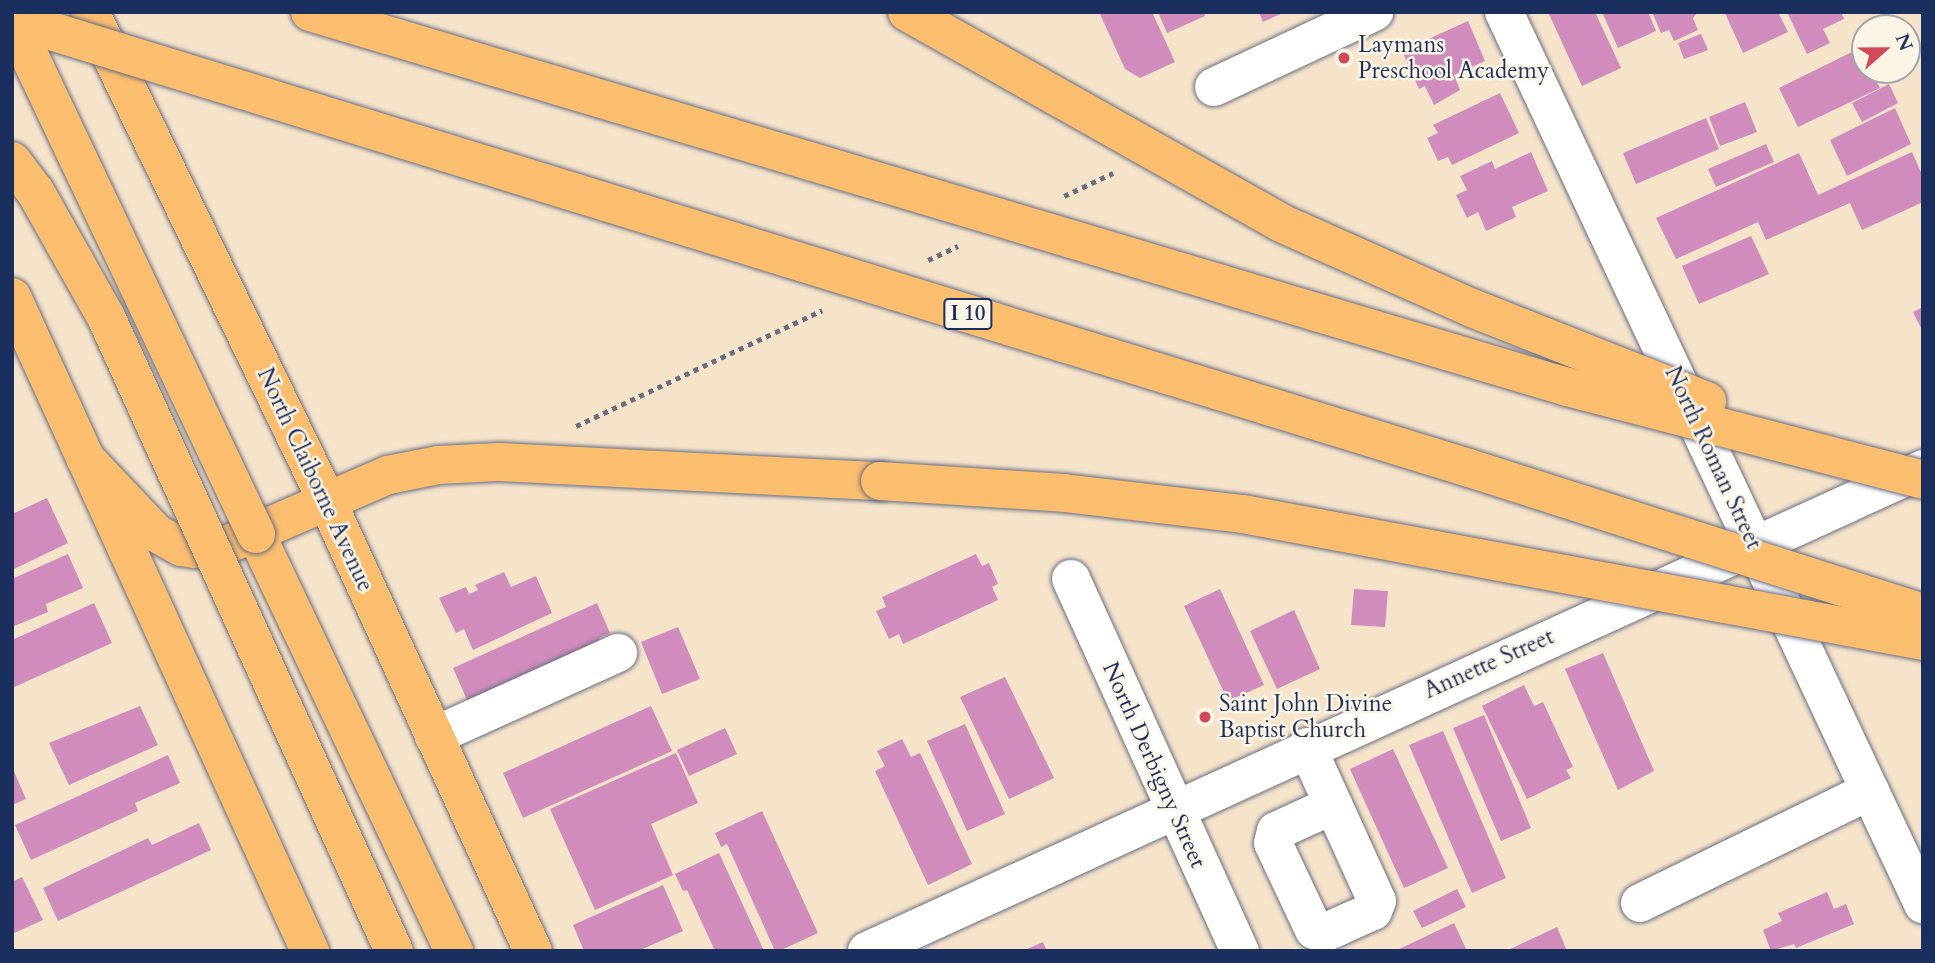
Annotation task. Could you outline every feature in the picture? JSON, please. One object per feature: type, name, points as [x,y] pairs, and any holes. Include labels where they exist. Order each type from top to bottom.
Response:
[{"type":"main road","name":"North Claiborne Avenue","points":[[90,12],[326,499],[533,951]]},
{"type":"main road","points":[[310,12],[1553,383],[1842,456],[1923,480]]},
{"type":"main road","points":[[907,12],[1293,228],[1472,308],[1842,456]]},
{"type":"main road","points":[[12,19],[454,951]]},
{"type":"main road","name":"I 10","points":[[12,19],[1469,468],[1923,613]]},
{"type":"main road","points":[[12,161],[61,234],[106,317],[394,951]]},
{"type":"main road","points":[[12,297],[310,951]]},
{"type":"main road","points":[[85,458],[156,533],[181,547],[224,546],[326,499],[388,475],[438,464],[499,462],[880,481],[1064,493],[1243,514],[1923,641]]},
{"type":"street","points":[[1214,87],[1374,12]]},
{"type":"street","name":"North Roman Street","points":[[1504,12],[1923,904]]},
{"type":"street","name":"Annette Street","points":[[867,951],[1172,808],[1753,543],[1923,469]]},
{"type":"street","name":"North Derbigny Street","points":[[1071,579],[1172,808],[1240,951]]},
{"type":"street","points":[[434,736],[618,653]]},
{"type":"street","points":[[1307,747],[1333,805]]},
{"type":"street","points":[[1640,903],[1870,791]]},
{"type":"building","points":[[1099,12],[1152,12],[1175,62],[1140,78],[1125,69]]},
{"type":"building","points":[[1158,12],[1204,12],[1205,16],[1167,33]]},
{"type":"building","points":[[1259,12],[1285,12],[1263,22]]},
{"type":"building","points":[[1548,12],[1595,12],[1621,68],[1582,86]]},
{"type":"building","points":[[1602,12],[1648,12],[1656,31],[1618,48]]},
{"type":"building","points":[[1652,12],[1698,12],[1693,18],[1698,30],[1674,41],[1669,30],[1661,33]]},
{"type":"building","points":[[1778,12],[1788,32],[1743,53],[1725,13]]},
{"type":"building","points":[[1787,12],[1841,12],[1844,19],[1823,29],[1830,43],[1807,54]]},
{"type":"building","points":[[1468,21],[1485,61],[1454,75],[1460,90],[1434,105],[1425,86],[1419,89],[1402,51]]},
{"type":"building","points":[[1701,34],[1708,50],[1684,59],[1678,43]]},
{"type":"building","points":[[1851,52],[1851,84],[1878,84],[1880,88],[1798,127],[1779,88]]},
{"type":"building","points":[[1889,84],[1898,103],[1862,122],[1852,103]]},
{"type":"building","points":[[1500,93],[1519,133],[1452,165],[1448,157],[1438,161],[1427,138],[1438,133],[1433,125]]},
{"type":"building","points":[[1745,102],[1757,132],[1720,146],[1709,117]]},
{"type":"building","points":[[1895,108],[1911,144],[1847,176],[1830,140]]},
{"type":"building","points":[[1706,118],[1719,149],[1636,184],[1623,153]]},
{"type":"building","points":[[1766,144],[1774,162],[1716,187],[1708,169]]},
{"type":"building","points":[[1531,152],[1548,191],[1512,207],[1516,217],[1486,231],[1478,212],[1467,218],[1456,195],[1467,190],[1460,176],[1492,161],[1495,169]]},
{"type":"building","points":[[1912,152],[1923,177],[1923,202],[1862,230],[1850,203],[1766,240],[1758,222],[1676,259],[1656,218],[1799,153],[1818,195]]},
{"type":"building","points":[[1751,236],[1769,274],[1699,304],[1682,266]]},
{"type":"building","points":[[1923,307],[1923,332],[1913,312]]},
{"type":"building","points":[[47,498],[68,543],[12,570],[12,514]]},
{"type":"building","points":[[68,554],[83,588],[46,604],[48,612],[12,627],[12,579]]},
{"type":"building","points":[[976,554],[982,566],[989,563],[998,584],[992,587],[998,600],[903,644],[899,634],[889,639],[876,611],[886,607],[882,597]]},
{"type":"building","points":[[504,572],[511,587],[536,576],[552,613],[473,650],[464,629],[456,633],[439,598],[466,587],[469,594],[478,590],[475,585]]},
{"type":"building","points":[[1220,589],[1264,685],[1228,701],[1184,606]]},
{"type":"building","points":[[1354,589],[1388,591],[1385,627],[1351,625]]},
{"type":"building","points":[[94,603],[112,643],[12,688],[12,640]]},
{"type":"building","points":[[597,603],[610,633],[599,638],[605,649],[471,709],[453,668]]},
{"type":"building","points":[[1294,610],[1320,669],[1277,689],[1250,631]]},
{"type":"building","points":[[678,627],[700,679],[662,694],[641,642]]},
{"type":"building","points":[[1603,653],[1654,771],[1618,790],[1565,669]]},
{"type":"building","points":[[1005,677],[1054,778],[1009,799],[960,697]]},
{"type":"building","points":[[1524,685],[1534,706],[1543,702],[1573,767],[1566,770],[1571,778],[1527,799],[1482,706]]},
{"type":"building","points":[[140,706],[158,745],[69,785],[49,743]]},
{"type":"building","points":[[651,706],[672,751],[523,818],[503,773]]},
{"type":"building","points":[[1484,715],[1531,828],[1501,841],[1453,728]]},
{"type":"building","points":[[965,724],[1005,814],[967,831],[927,741]]},
{"type":"building","points":[[725,728],[737,754],[689,776],[677,750]]},
{"type":"building","points":[[1443,731],[1506,878],[1472,893],[1409,745]]},
{"type":"building","points":[[902,739],[911,757],[920,753],[972,864],[928,885],[875,771],[885,766],[877,751]]},
{"type":"building","points":[[1393,749],[1448,868],[1404,888],[1350,769]]},
{"type":"building","points":[[676,753],[698,803],[651,824],[673,875],[595,910],[550,809]]},
{"type":"building","points":[[168,755],[180,783],[135,803],[138,811],[31,860],[15,825]]},
{"type":"building","points":[[12,767],[26,799],[12,805]]},
{"type":"building","points":[[762,811],[818,933],[779,951],[775,951],[727,844],[721,847],[715,833]]},
{"type":"building","points":[[199,823],[211,850],[58,921],[43,888],[148,838],[152,845]]},
{"type":"building","points":[[719,853],[764,951],[715,951],[687,890],[683,891],[675,874]]},
{"type":"building","points":[[22,877],[43,920],[12,934],[12,882]]},
{"type":"building","points":[[663,885],[683,931],[638,951],[584,951],[573,925]]},
{"type":"building","points":[[1457,889],[1466,907],[1422,928],[1413,911]]},
{"type":"building","points":[[1827,892],[1834,909],[1846,904],[1854,924],[1796,948],[1794,944],[1771,951],[1763,930],[1782,921],[1778,913]]},
{"type":"building","points":[[1454,923],[1467,951],[1395,951]]},
{"type":"building","points":[[1557,927],[1567,951],[1506,951]]},
{"type":"building","points":[[1043,942],[1047,951],[1023,951]]},
{"type":"place","name":"Laymans Preschool Academy","points":[[1344,58]]},
{"type":"place","name":"Saint John Divine Baptist Church","points":[[1205,717]]}]
